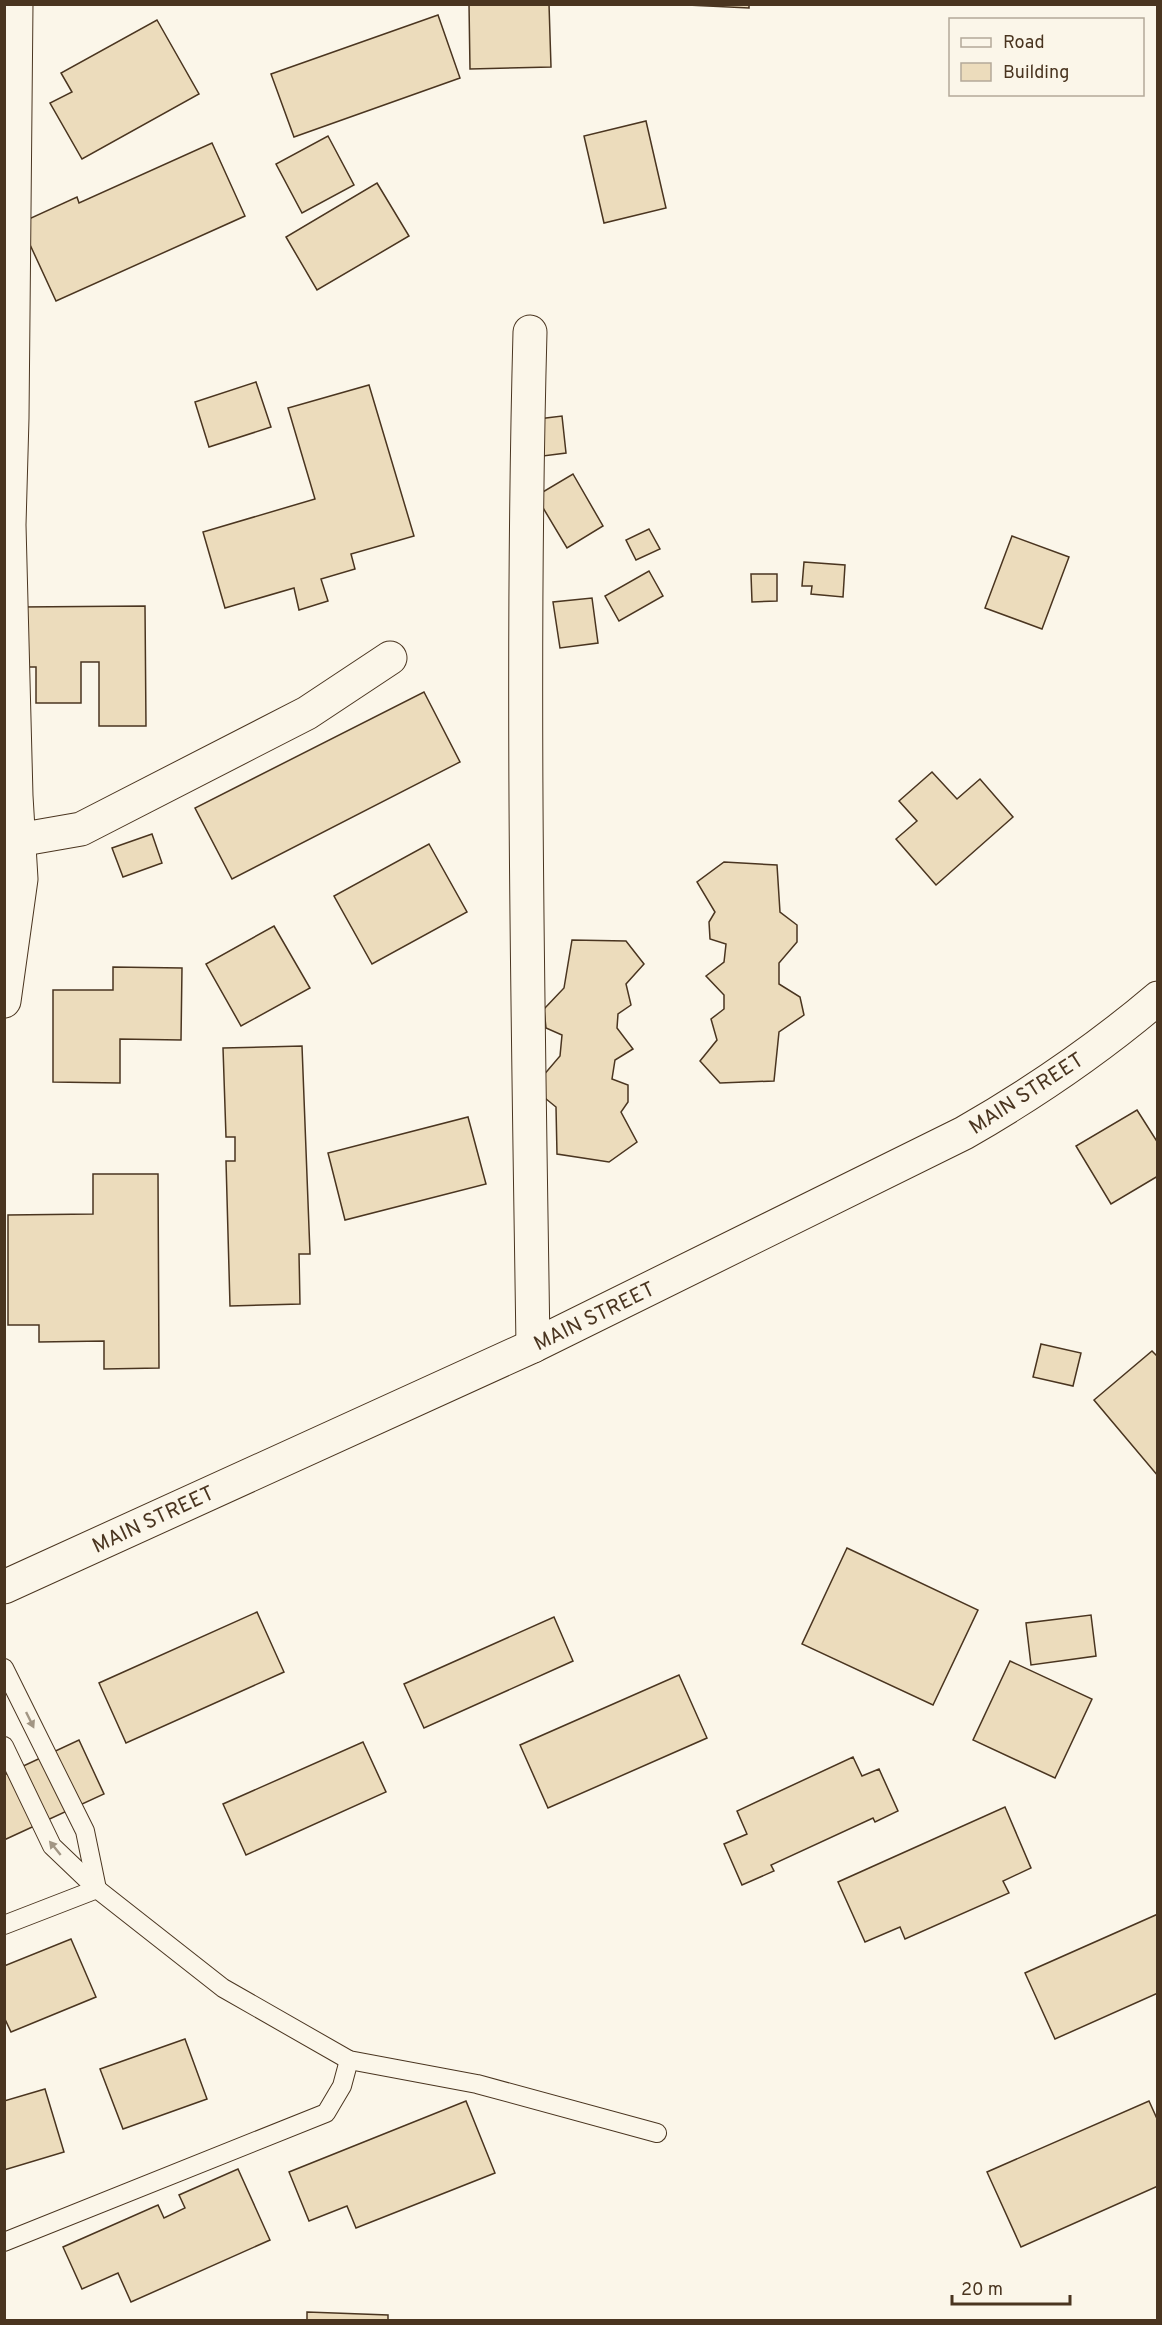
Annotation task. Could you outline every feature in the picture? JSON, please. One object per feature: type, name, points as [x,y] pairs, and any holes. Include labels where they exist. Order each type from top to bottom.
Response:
[{"type":"street","points":[[4,1001],[21,879],[9,525],[8,411],[16,4]]},
{"type":"street","points":[[530,332],[525,510],[533,1346]]},
{"type":"street","points":[[18,840],[81,829],[307,713],[390,658]]},
{"type":"street","name":"MAIN STREET","points":[[4,1587],[533,1346],[964,1133],[1006,1109],[1076,1062],[1158,998]]},
{"type":"lane","points":[[4,1668],[85,1831],[97,1889]]},
{"type":"lane","points":[[4,1746],[52,1846],[97,1889],[223,1988],[349,2060],[477,2084],[657,2133]]},
{"type":"lane","points":[[4,1925],[97,1889]]},
{"type":"lane","points":[[4,2242],[326,2113],[342,2086],[349,2060]]},
{"type":"building","points":[[469,4],[549,4],[551,67],[470,69]]},
{"type":"building","points":[[666,4],[749,4],[749,8]]},
{"type":"building","points":[[438,15],[460,78],[294,137],[271,74]]},
{"type":"building","points":[[157,20],[199,94],[82,159],[50,103],[72,92],[61,73]]},
{"type":"building","points":[[646,121],[666,208],[604,223],[584,136]]},
{"type":"building","points":[[328,136],[354,185],[302,213],[276,164]]},
{"type":"building","points":[[212,143],[245,216],[56,301],[20,223],[77,197],[79,203]]},
{"type":"building","points":[[377,183],[409,236],[317,290],[286,237]]},
{"type":"building","points":[[256,382],[271,427],[209,447],[195,402]]},
{"type":"building","points":[[369,385],[414,536],[351,554],[355,569],[321,579],[328,601],[299,610],[294,588],[225,608],[203,532],[315,499],[288,408]]},
{"type":"building","points":[[562,416],[566,453],[543,456],[538,419]]},
{"type":"building","points":[[573,474],[603,526],[567,548],[536,496]]},
{"type":"building","points":[[649,529],[660,549],[636,560],[626,540]]},
{"type":"building","points":[[1012,536],[1069,557],[1042,629],[985,608]]},
{"type":"building","points":[[804,562],[845,565],[843,597],[811,594],[812,586],[802,586]]},
{"type":"building","points":[[649,571],[663,596],[619,621],[605,596]]},
{"type":"building","points":[[751,574],[777,574],[777,601],[752,602]]},
{"type":"building","points":[[592,598],[598,643],[560,648],[553,602]]},
{"type":"building","points":[[145,606],[146,726],[99,726],[99,662],[81,662],[81,703],[36,703],[36,667],[20,667],[20,607]]},
{"type":"building","points":[[424,692],[460,762],[232,879],[195,808]]},
{"type":"building","points":[[932,772],[957,799],[980,779],[1013,817],[936,885],[896,839],[917,821],[899,801]]},
{"type":"building","points":[[152,834],[162,863],[123,877],[112,848]]},
{"type":"building","points":[[429,844],[467,912],[372,964],[334,896]]},
{"type":"building","points":[[724,862],[777,865],[780,912],[797,925],[797,942],[779,963],[779,984],[800,997],[804,1015],[779,1032],[774,1081],[720,1083],[700,1061],[717,1040],[711,1019],[724,1009],[724,995],[706,976],[724,962],[726,944],[710,939],[709,922],[715,912],[697,882]]},
{"type":"building","points":[[274,926],[310,988],[241,1026],[206,964]]},
{"type":"building","points":[[572,940],[626,941],[644,964],[626,984],[631,1005],[618,1014],[617,1028],[633,1049],[615,1060],[612,1079],[628,1085],[628,1102],[621,1112],[637,1142],[609,1162],[557,1154],[556,1107],[540,1094],[542,1077],[560,1056],[562,1035],[546,1028],[544,1009],[564,988]]},
{"type":"building","points":[[113,967],[182,968],[181,1040],[120,1039],[120,1083],[53,1082],[53,990],[113,990]]},
{"type":"building","points":[[302,1046],[310,1254],[299,1254],[300,1304],[230,1306],[226,1161],[235,1161],[235,1137],[226,1137],[223,1048]]},
{"type":"building","points":[[1137,1110],[1158,1143],[1158,1176],[1111,1204],[1076,1146]]},
{"type":"building","points":[[468,1117],[486,1184],[345,1220],[328,1153]]},
{"type":"building","points":[[93,1174],[158,1174],[159,1368],[104,1369],[104,1341],[39,1342],[39,1325],[8,1325],[8,1215],[93,1214]]},
{"type":"building","points":[[1041,1344],[1081,1353],[1073,1386],[1033,1377]]},
{"type":"building","points":[[1152,1351],[1158,1357],[1158,1476],[1094,1400]]},
{"type":"building","points":[[847,1548],[978,1610],[933,1705],[802,1644]]},
{"type":"building","points":[[257,1612],[284,1672],[126,1743],[99,1683]]},
{"type":"building","points":[[1091,1615],[1096,1656],[1031,1665],[1026,1623]]},
{"type":"building","points":[[554,1617],[573,1661],[424,1728],[404,1684]]},
{"type":"building","points":[[1010,1661],[1092,1699],[1055,1778],[973,1740]]},
{"type":"building","points":[[679,1675],[707,1738],[548,1808],[520,1745]]},
{"type":"building","points":[[79,1740],[104,1794],[4,1840],[4,1775]]},
{"type":"building","points":[[363,1742],[386,1792],[246,1855],[223,1804]]},
{"type":"building","points":[[853,1757],[862,1776],[879,1769],[898,1811],[875,1822],[873,1818],[771,1865],[774,1871],[742,1885],[724,1844],[747,1834],[737,1811]]},
{"type":"building","points":[[1005,1807],[1031,1868],[1003,1881],[1009,1893],[905,1939],[900,1927],[865,1942],[838,1882]]},
{"type":"building","points":[[1158,1914],[1158,1993],[1055,2039],[1025,1973]]},
{"type":"building","points":[[71,1939],[96,1997],[11,2032],[4,2017],[4,1966]]},
{"type":"building","points":[[185,2039],[207,2099],[123,2129],[100,2069]]},
{"type":"building","points":[[45,2089],[64,2152],[4,2170],[4,2101]]},
{"type":"building","points":[[466,2101],[495,2173],[356,2228],[347,2206],[309,2221],[289,2172]]},
{"type":"building","points":[[1149,2101],[1158,2121],[1158,2186],[1021,2247],[987,2172]]},
{"type":"building","points":[[238,2169],[270,2240],[131,2302],[118,2273],[82,2289],[63,2247],[158,2205],[164,2218],[185,2208],[179,2195]]},
{"type":"building","points":[[307,2312],[388,2315],[388,2320],[307,2320]]}]
